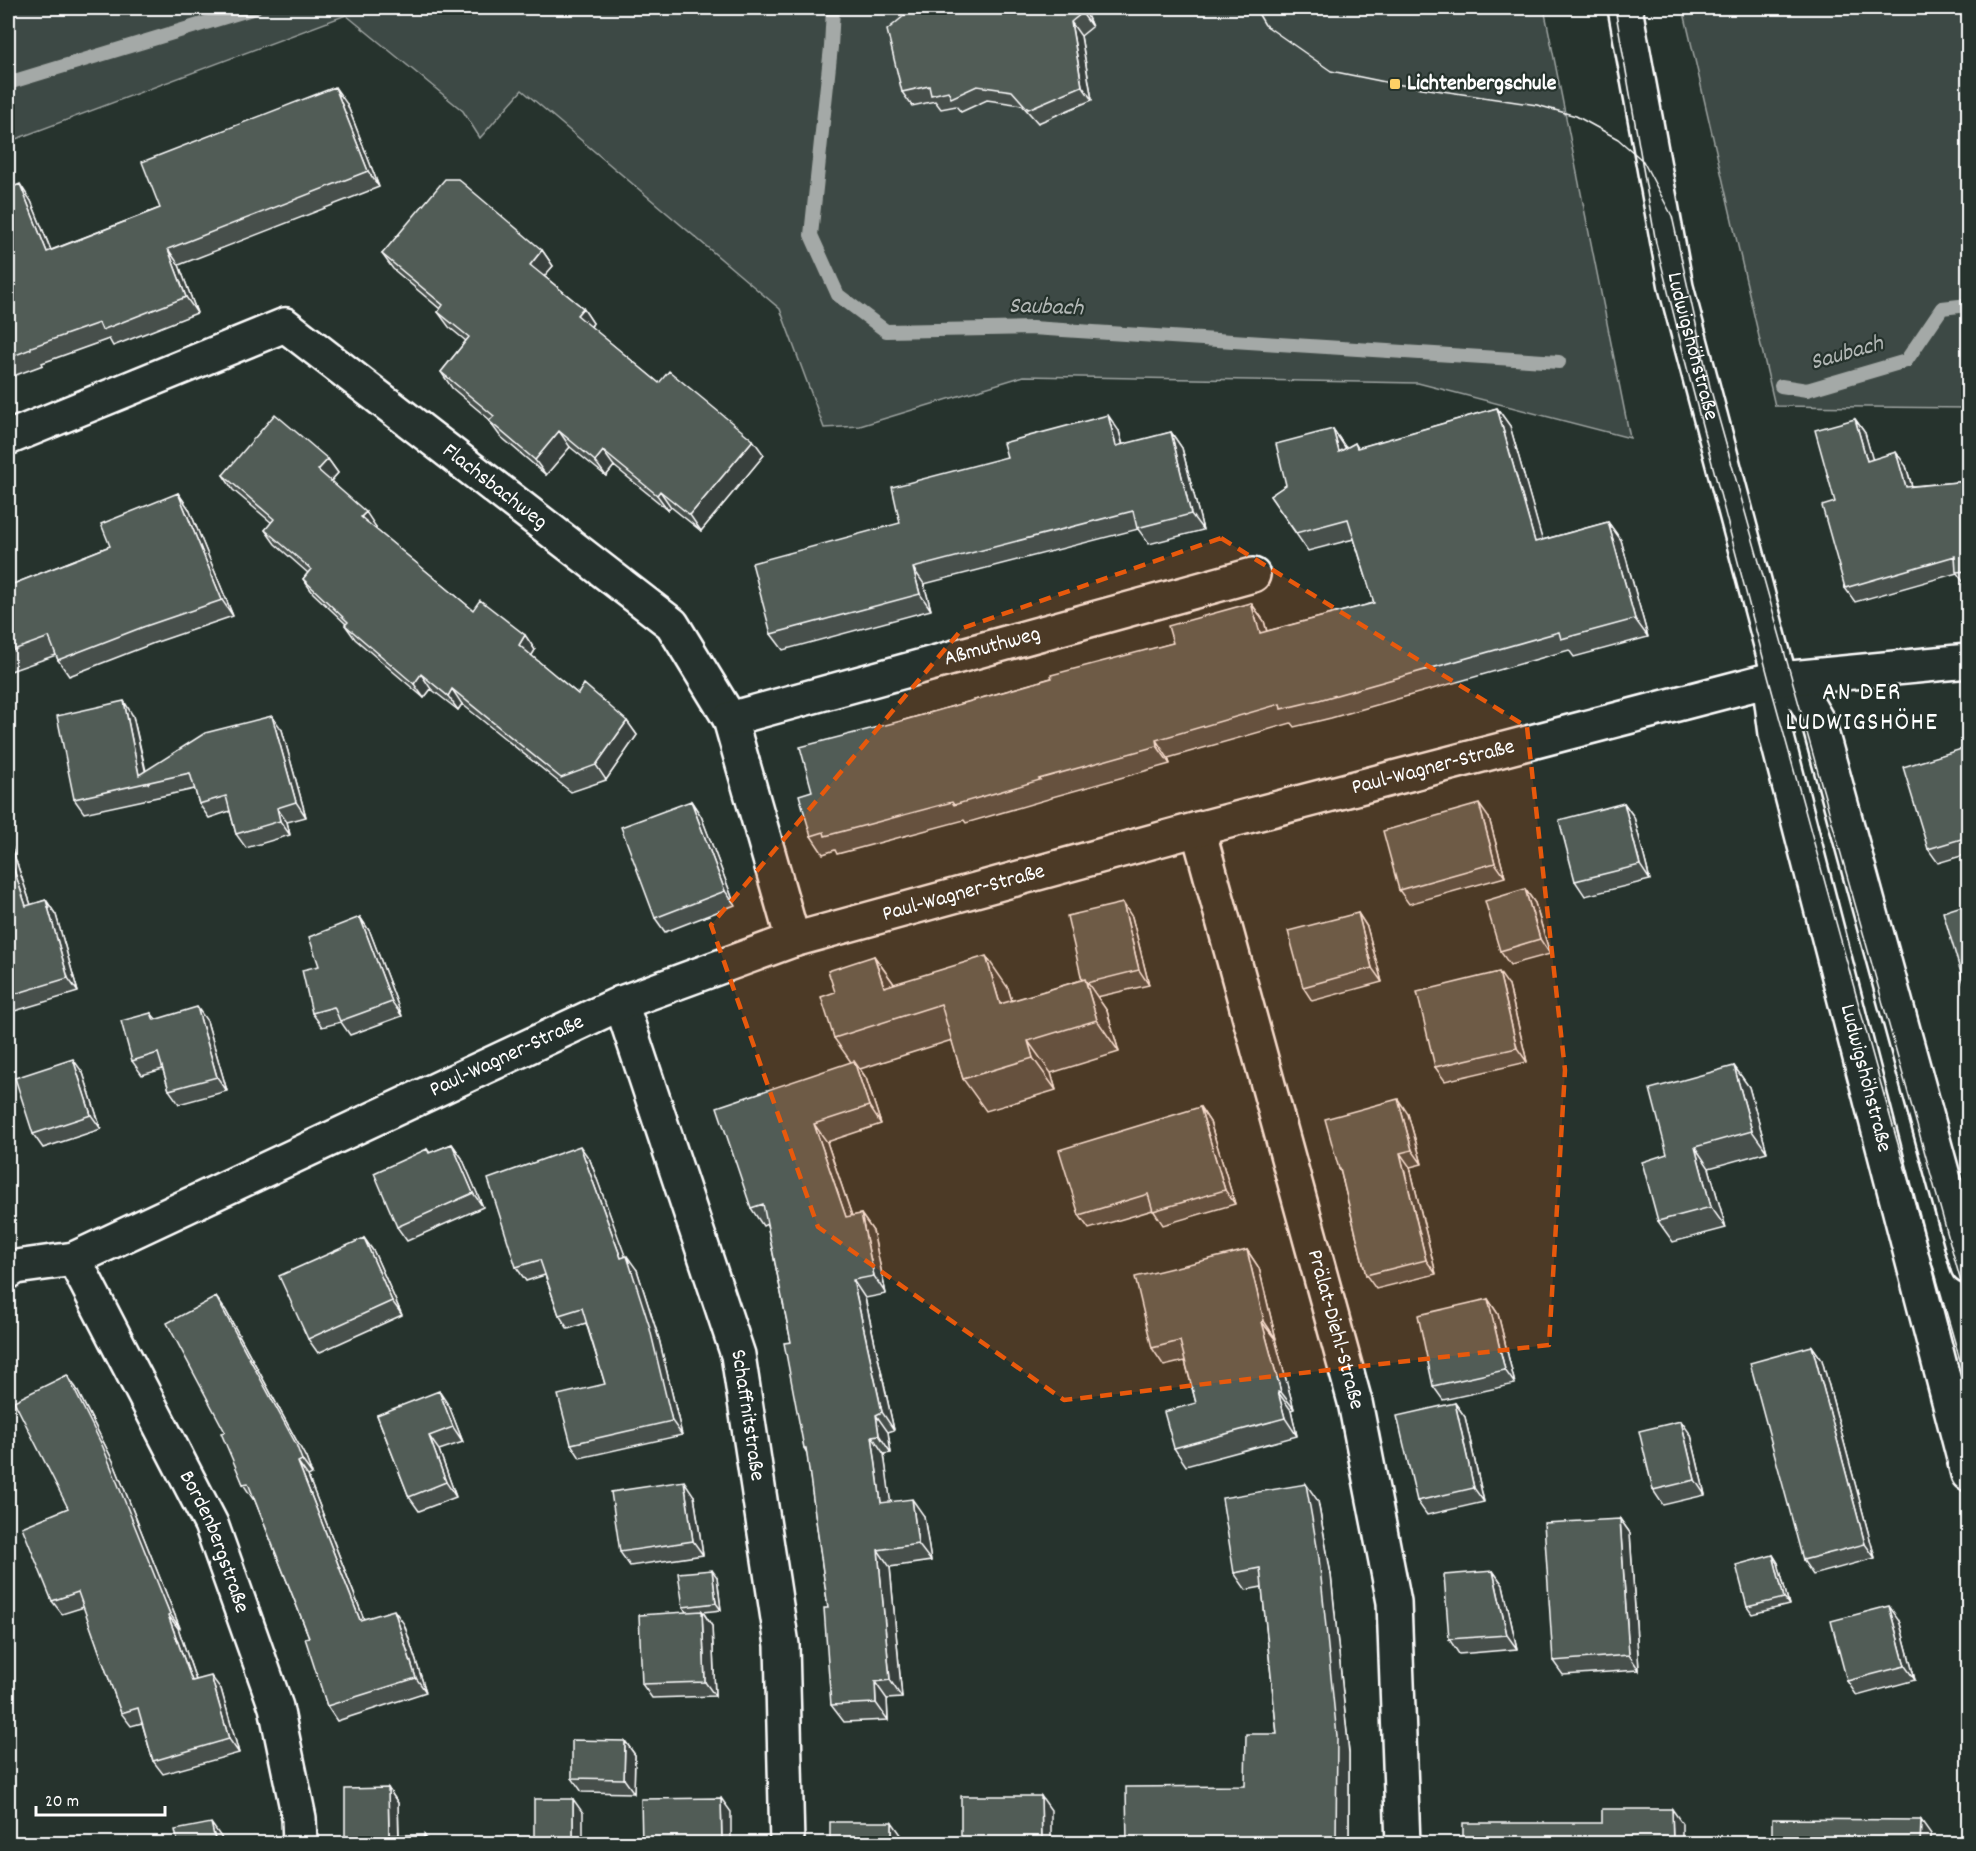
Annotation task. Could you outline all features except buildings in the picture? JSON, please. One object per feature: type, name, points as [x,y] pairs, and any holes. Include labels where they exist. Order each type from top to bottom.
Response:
[{"type":"street","name":"Ludwigshöhstraße","points":[[1625,8],[1676,286],[1780,679],[1776,734],[1968,1474]]},
{"type":"street","name":"Flachsbachweg","points":[[8,438],[285,325],[672,624],[730,719],[793,940]]},
{"type":"street","name":"Aßmuthweg","points":[[730,719],[1253,575]]},
{"type":"street","name":"Paul-Wagner-Straße","points":[[8,1272],[16,1267],[74,1259],[621,1003],[793,940],[1198,829],[1780,679],[1968,661]]},
{"type":"street","name":"Ludwigshöhstraße","points":[[1780,679],[1819,724],[1968,1267]]},
{"type":"street","name":"Prälat-Diehl-Straße","points":[[1198,829],[1355,1402],[1394,1602],[1403,1844]]},
{"type":"street","name":"Schaffnitstraße","points":[[621,1003],[738,1355],[782,1645],[787,1844]]},
{"type":"street","name":"Bordenbergstraße","points":[[74,1259],[212,1524],[276,1707],[299,1818],[300,1844]]},
{"type":"highlighted area","points":[[1221,538],[1527,727],[1565,1070],[1549,1345],[1064,1400],[818,1227],[711,925],[963,628]]},
{"type":"shaded area","points":[[8,8],[1544,8],[1630,438],[1418,383],[1024,376],[860,426],[824,428],[780,309],[522,90],[480,138],[463,111],[346,15],[8,142]]},
{"type":"shaded area","points":[[1683,8],[1968,8],[1968,408],[1775,406]]},
{"type":"waterway","name":"Saubach","points":[[8,83],[255,8]]},
{"type":"waterway","name":"Saubach","points":[[833,8],[811,235],[838,295],[886,331],[1032,328],[1559,362]]},
{"type":"waterway","name":"Saubach","points":[[1781,386],[1807,390],[1906,361],[1942,308],[1968,305]]},
{"type":"tram line","points":[[1255,8],[1265,25],[1331,71],[1395,84],[1537,105],[1576,116],[1618,139],[1643,161],[1672,216],[1710,387],[1968,1307]]},
{"type":"tram line","points":[[1615,8],[1656,243],[1687,368],[1769,680],[1968,1388]]},
{"type":"place","name":"Lichtenbergschule","points":[[1395,84]]},
{"type":"district","name":"AN DER LUDWIGSHÖHE","points":[[1862,708]]}]
